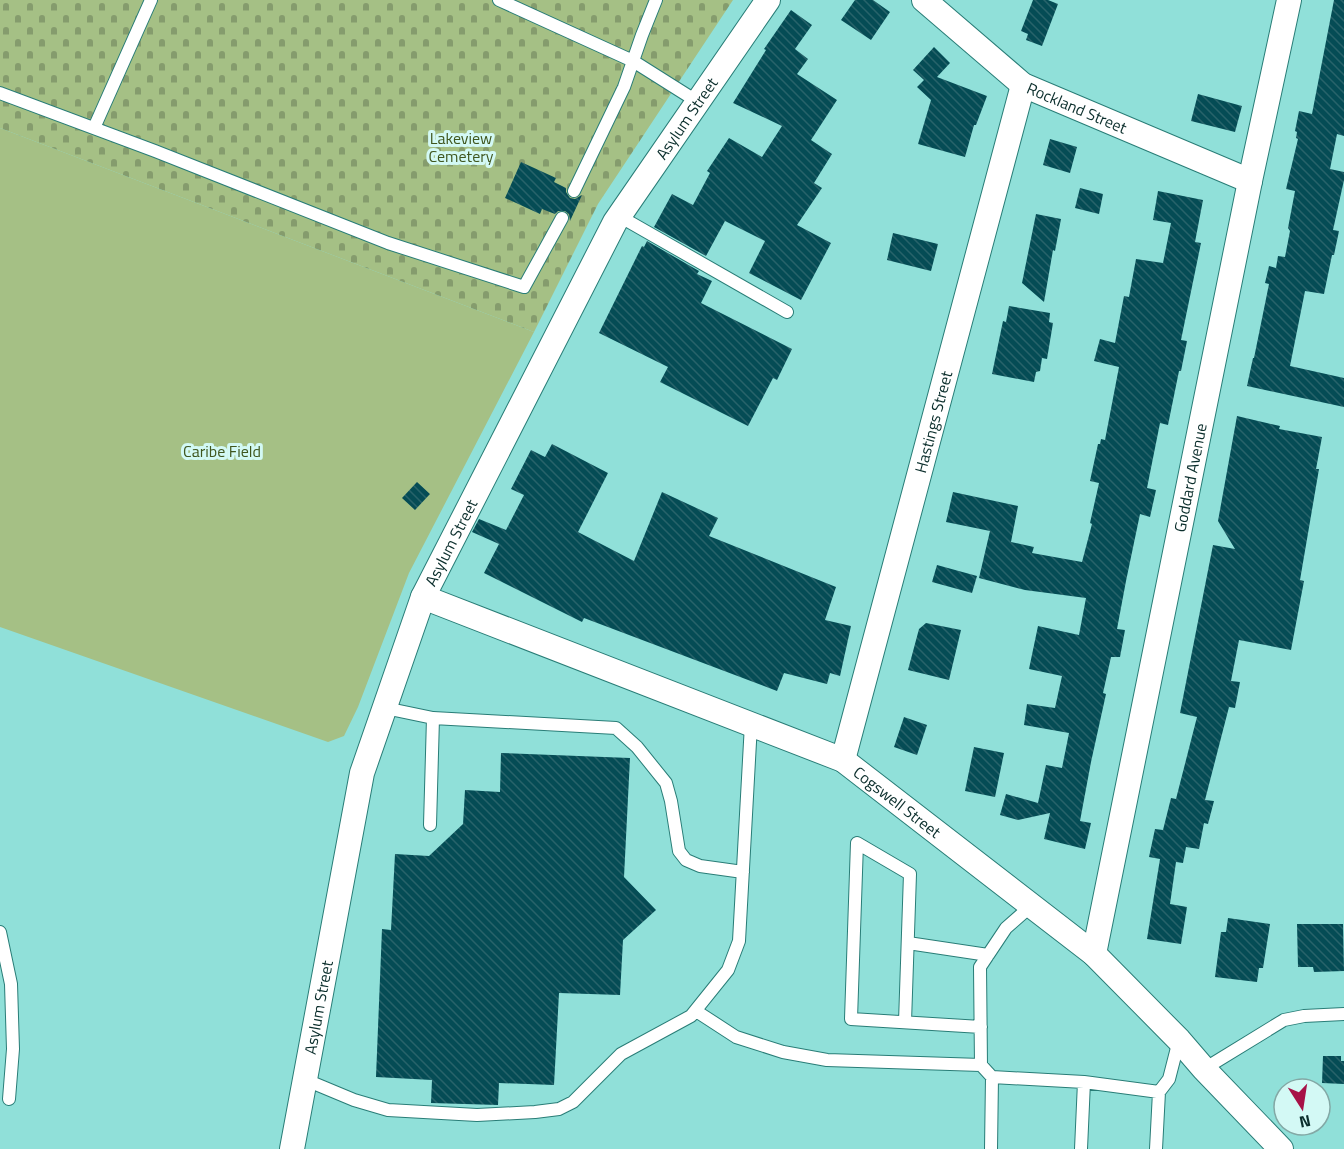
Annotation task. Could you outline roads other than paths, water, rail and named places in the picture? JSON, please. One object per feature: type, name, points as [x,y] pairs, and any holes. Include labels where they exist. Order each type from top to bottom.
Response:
[{"type":"street","name":"Asylum Street","points":[[296,1148],[306,1080],[362,773],[423,597],[615,222],[768,0]]},
{"type":"street","name":"Rockland Street","points":[[924,0],[1023,85],[1250,181]]},
{"type":"street","name":"Goddard Avenue","points":[[1094,954],[1250,181],[1289,0]]},
{"type":"street","name":"Hastings Street","points":[[843,760],[1023,85]]},
{"type":"street","name":"Cogswell Street","points":[[423,597],[843,760],[1094,954],[1179,1040],[1281,1149]]},
{"type":"lane","points":[[94,128],[151,0]]},
{"type":"lane","points":[[499,0],[633,61],[698,102]]},
{"type":"lane","points":[[574,191],[624,87],[656,0]]},
{"type":"lane","points":[[0,93],[388,243],[524,287],[562,218]]},
{"type":"lane","points":[[619,216],[788,312]]},
{"type":"lane","points":[[385,708],[433,717],[616,728],[637,747],[666,783],[679,851],[686,860],[700,866],[743,872]]},
{"type":"lane","points":[[430,825],[433,717]]},
{"type":"lane","points":[[306,1080],[354,1100],[388,1110],[477,1115],[559,1109],[573,1102],[621,1054],[691,1016],[728,970],[739,941],[751,724]]},
{"type":"lane","points":[[905,1022],[910,874],[857,843],[850,1019],[981,1028]]},
{"type":"lane","points":[[991,1149],[992,1077],[981,1065],[980,967],[1006,928],[1031,906]]},
{"type":"lane","points":[[0,932],[11,984],[13,1049],[9,1098]]},
{"type":"lane","points":[[908,943],[988,956]]},
{"type":"lane","points":[[696,1011],[736,1037],[783,1052],[826,1060],[981,1065]]},
{"type":"lane","points":[[1204,1069],[1284,1020],[1304,1016],[1344,1014]]},
{"type":"lane","points":[[1156,1149],[1159,1092],[1169,1079],[1179,1040]]},
{"type":"lane","points":[[992,1077],[1084,1082],[1159,1092]]},
{"type":"lane","points":[[1081,1149],[1084,1082]]},
{"type":"park label","name":"Lakeview Cemetery","points":[[461,147]]},
{"type":"park label","name":"Caribe Field","points":[[222,451]]}]
